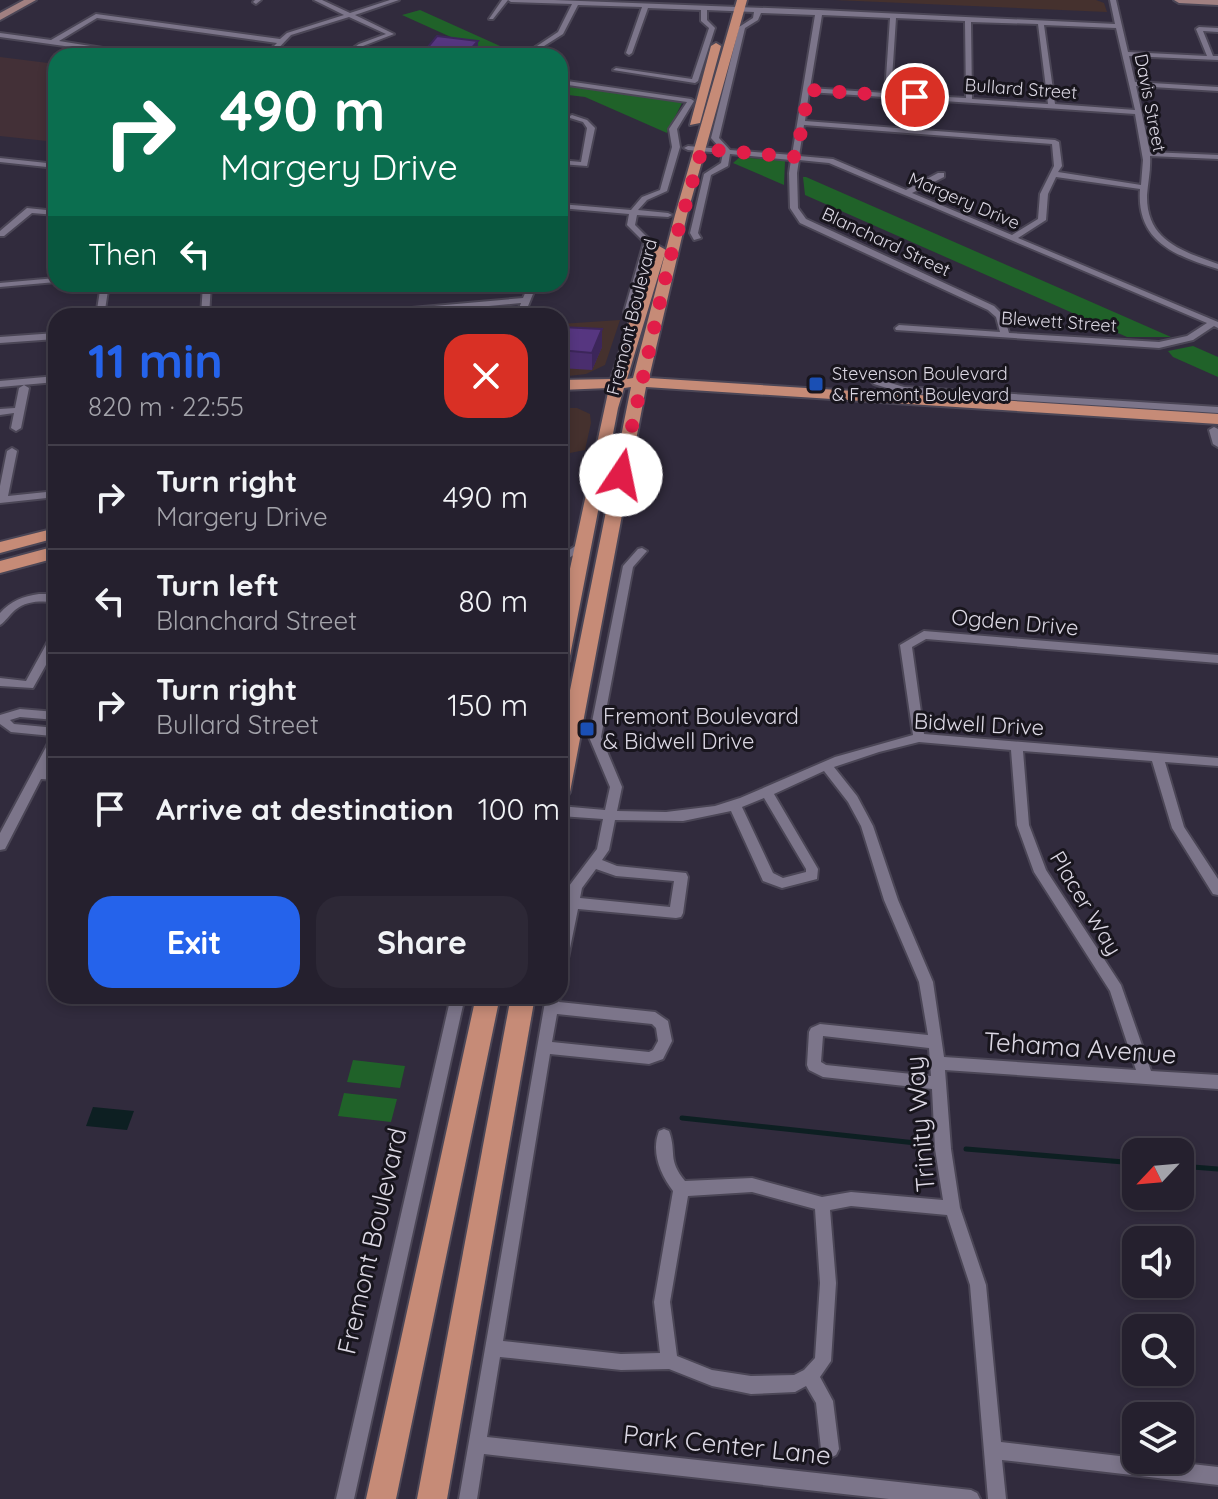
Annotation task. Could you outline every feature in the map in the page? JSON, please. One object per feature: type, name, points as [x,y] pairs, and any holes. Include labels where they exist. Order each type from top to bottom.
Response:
[{"type":"main road","points":[[0,8],[14,0]]},
{"type":"main road","points":[[0,17],[31,0]]},
{"type":"main road","points":[[1179,0],[1218,2]]},
{"type":"main road","name":"Fremont Boulevard","points":[[568,751],[688,148],[734,5]]},
{"type":"main road","name":"Fremont Boulevard","points":[[568,620],[616,388],[675,215],[702,149],[734,5]]},
{"type":"main road","points":[[568,385],[639,387],[1217,431]]},
{"type":"main road","points":[[568,397],[616,388]]},
{"type":"main road","points":[[0,548],[48,535]]},
{"type":"main road","points":[[0,567],[48,554]]},
{"type":"main road","points":[[381,1499],[486,1004]]},
{"type":"main road","points":[[432,1499],[522,1004]]},
{"type":"street","points":[[317,0],[391,34],[357,48]]},
{"type":"street","points":[[53,42],[96,16],[279,41],[396,0]]},
{"type":"street","points":[[491,18],[508,0],[527,0],[704,9],[734,5],[758,10],[1119,26]]},
{"type":"street","name":"Davis Street","points":[[1113,0],[1147,154],[1141,187],[1150,227],[1160,240],[1218,267]]},
{"type":"street","points":[[538,48],[561,33],[576,3]]},
{"type":"street","points":[[629,53],[646,6]]},
{"type":"street","points":[[616,70],[695,81],[712,28],[704,21],[704,9]]},
{"type":"street","points":[[697,238],[694,233],[708,174],[725,164],[727,151],[715,138],[742,27],[756,19],[758,10]]},
{"type":"street","name":"Blanchard Street","points":[[819,12],[796,157],[794,208],[803,221],[991,308],[1000,316],[1005,335]]},
{"type":"street","points":[[888,95],[893,15]]},
{"type":"street","points":[[968,19],[969,101]]},
{"type":"street","points":[[1041,22],[1052,107]]},
{"type":"street","points":[[1215,58],[1199,29],[1218,30]]},
{"type":"street","points":[[0,35],[95,48]]},
{"type":"street","points":[[273,48],[279,41]]},
{"type":"street","points":[[1125,54],[1215,58]]},
{"type":"street","name":"Fremont Boulevard","points":[[568,83],[691,101],[673,129],[676,147],[663,191],[638,200],[631,212],[631,225],[648,242],[628,312]]},
{"type":"street","points":[[1131,84],[1218,89]]},
{"type":"street","name":"Bullard Street","points":[[809,90],[1136,112]]},
{"type":"street","points":[[568,163],[584,164],[591,128],[585,121],[572,117]]},
{"type":"street","points":[[802,123],[1055,142],[1059,162],[1044,194],[1042,220],[1012,238]]},
{"type":"street","name":"Margery Drive","points":[[688,148],[830,161],[1215,324]]},
{"type":"street","points":[[1147,154],[1218,157]]},
{"type":"street","points":[[0,160],[48,165]]},
{"type":"street","points":[[1054,174],[1141,187]]},
{"type":"street","points":[[906,193],[941,175]]},
{"type":"street","points":[[568,206],[675,215]]},
{"type":"street","points":[[1,234],[30,210],[48,212]]},
{"type":"street","points":[[0,285],[48,281]]},
{"type":"street","points":[[523,308],[530,292]]},
{"type":"street","points":[[440,308],[526,300]]},
{"type":"street","name":"Blewett Street","points":[[899,328],[1159,345],[1190,338],[1215,324]]},
{"type":"street","points":[[0,340],[48,337]]},
{"type":"street","points":[[0,384],[48,380]]},
{"type":"street","points":[[877,382],[903,390],[1218,410]]},
{"type":"street","points":[[16,428],[24,388]]},
{"type":"street","points":[[0,412],[20,410]]},
{"type":"street","points":[[12,451],[4,467],[1,500],[48,495]]},
{"type":"street","points":[[568,555],[583,544]]},
{"type":"street","points":[[568,926],[576,886],[603,850],[611,814],[616,787],[595,737],[628,566],[642,551]]},
{"type":"street","points":[[0,621],[9,606],[32,597],[48,598]]},
{"type":"street","name":"Ogden Drive","points":[[919,738],[906,645],[924,635],[1218,659]]},
{"type":"street","points":[[0,682],[29,685],[48,651]]},
{"type":"street","points":[[48,715],[20,713],[2,719],[11,728],[48,731]]},
{"type":"street","name":"Bidwell Drive","points":[[568,811],[701,814],[767,793],[826,765],[880,745],[919,738],[1218,762]]},
{"type":"street","name":"Placer Way","points":[[1017,745],[1023,825],[1040,872],[1116,989],[1145,1075]]},
{"type":"street","points":[[0,845],[48,755]]},
{"type":"street","points":[[1157,757],[1178,828],[1218,890]]},
{"type":"street","name":"Trinity Way","points":[[826,765],[853,799],[867,826],[891,900],[926,982],[936,1042],[937,1083],[952,1208],[978,1285],[997,1499]]},
{"type":"street","points":[[39,774],[48,775]]},
{"type":"street","points":[[735,805],[768,877],[782,883],[812,875],[812,869],[767,793]]},
{"type":"street","points":[[573,903],[676,913],[681,877],[616,871],[595,863]]},
{"type":"street","name":"Fremont Boulevard","points":[[345,1499],[456,1004]]},
{"type":"street","points":[[468,1499],[552,1004]]},
{"type":"street","points":[[543,1047],[649,1058],[658,1055],[665,1041],[663,1025],[655,1018],[565,1004]]},
{"type":"street","points":[[936,1042],[820,1030],[816,1032],[814,1065],[823,1071],[937,1083]]},
{"type":"street","name":"Tehama Avenue","points":[[938,1063],[1218,1082]]},
{"type":"street","points":[[664,1136],[662,1155],[670,1176],[681,1189],[662,1302],[669,1361]]},
{"type":"street","points":[[681,1189],[752,1185],[822,1204],[851,1199],[952,1208]]},
{"type":"street","points":[[494,1348],[621,1362],[669,1361],[712,1378],[751,1385],[795,1383],[810,1376],[823,1361],[828,1283],[822,1204]]},
{"type":"street","points":[[810,1376],[824,1401],[830,1449]]},
{"type":"street","name":"Park Center Lane","points":[[478,1445],[971,1499]]},
{"type":"street","points":[[994,1450],[1218,1476]]},
{"type":"shaded area","points":[[834,0],[1096,0],[1104,3],[1107,12]]},
{"type":"shaded area","points":[[0,57],[48,63],[48,141],[0,136]]},
{"type":"shaded area","points":[[620,320],[605,365],[586,374],[568,376],[568,323]]},
{"type":"shaded area","points":[[568,408],[590,414],[585,450],[568,453]]},
{"type":"shaded area","points":[[93,1107],[134,1111],[127,1130],[86,1126]]},
{"type":"green space","points":[[420,10],[505,48],[475,48],[402,15]]},
{"type":"green space","points":[[568,84],[683,101],[667,133],[585,97],[568,95]]},
{"type":"green space","points":[[740,157],[785,161],[784,185],[733,163]]},
{"type":"green space","points":[[803,177],[1171,337],[1127,337],[805,195]]},
{"type":"green space","points":[[1193,346],[1218,357],[1218,377],[1173,357],[1168,351]]},
{"type":"green space","points":[[353,1060],[405,1066],[400,1088],[347,1082]]},
{"type":"green space","points":[[344,1093],[397,1099],[391,1122],[338,1116]]},
{"type":"building","points":[[437,36],[478,41],[472,48],[428,47]]},
{"type":"building","points":[[568,327],[602,329],[592,353],[568,351]]},
{"type":"waterway","points":[[682,1118],[916,1143]]},
{"type":"waterway","points":[[966,1149],[1122,1162]]},
{"type":"waterway","points":[[1194,1167],[1218,1169]]},
{"type":"place","name":"Stevenson Boulevard & Fremont Boulevard","points":[[816,384]]},
{"type":"place","name":"Fremont Boulevard & Bidwell Drive","points":[[587,729]]},
{"type":"route","points":[[621,475],[669,262],[702,149],[796,157],[809,90],[915,97]]}]
